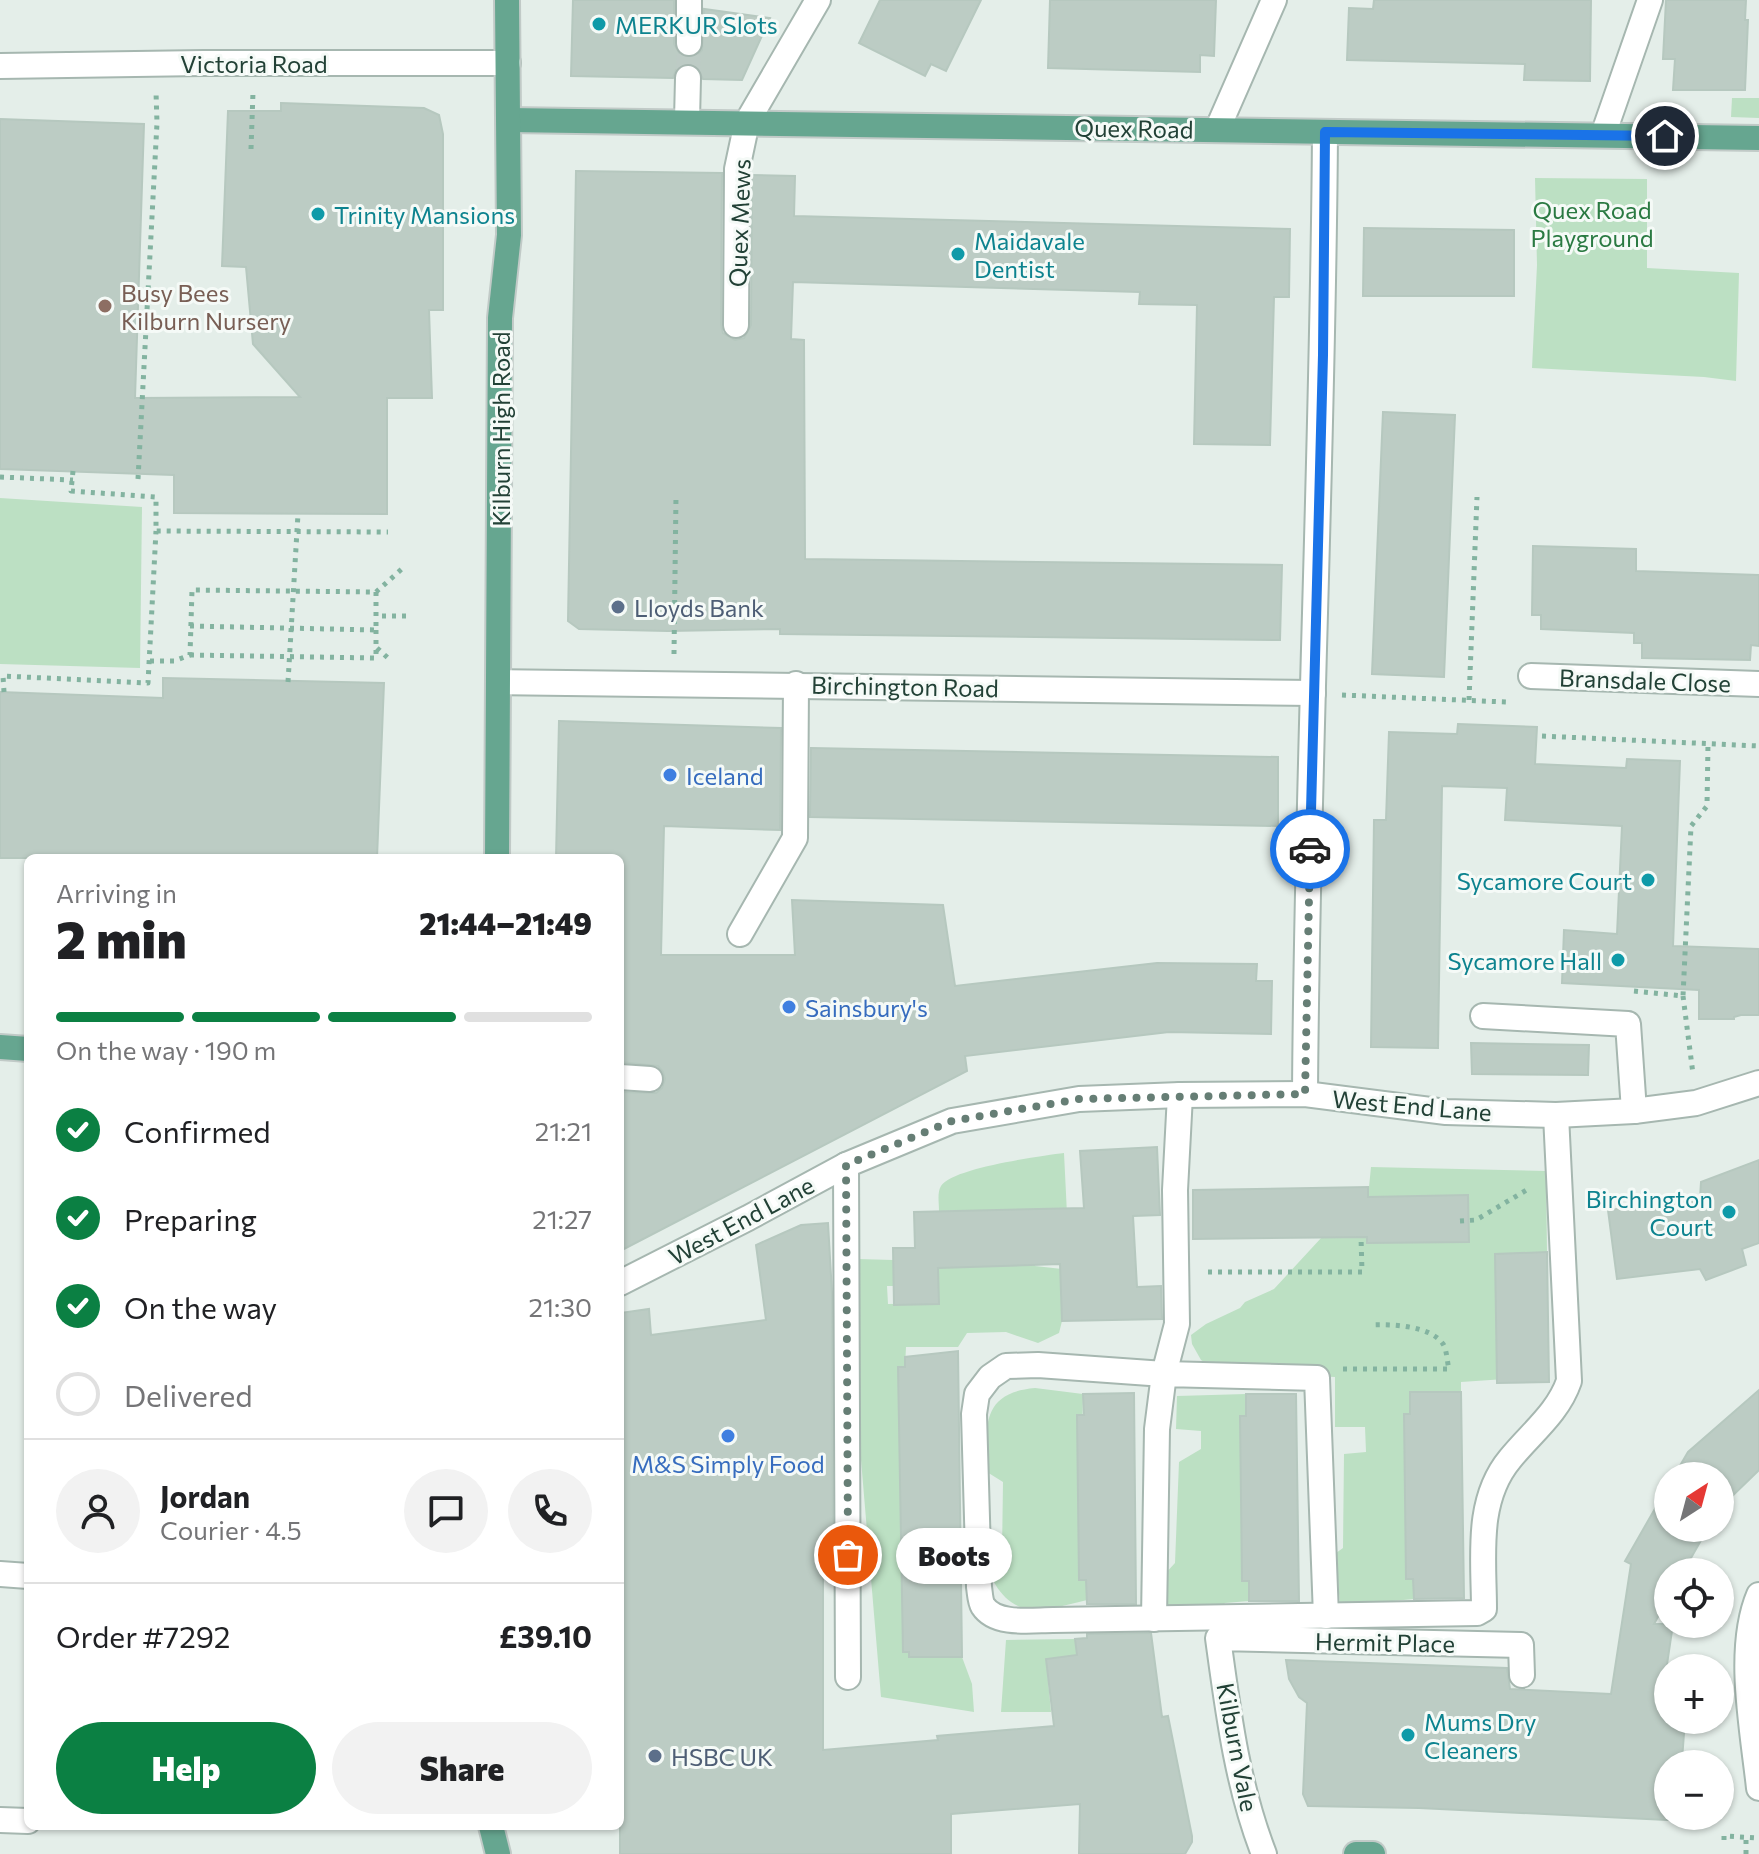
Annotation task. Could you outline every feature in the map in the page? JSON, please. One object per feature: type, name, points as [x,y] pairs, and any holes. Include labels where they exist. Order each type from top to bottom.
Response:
[{"type":"main road","name":"Kilburn High Road","points":[[497,854],[500,318],[509,235],[507,0]]},
{"type":"main road","name":"Quex Road","points":[[509,120],[1758,135]]},
{"type":"main road","points":[[0,1047],[24,1049]]},
{"type":"main road","points":[[1356,1854],[1373,1854]]},
{"type":"street","points":[[689,0],[689,43]]},
{"type":"street","name":"Quex Mews","points":[[736,325],[737,169],[747,122],[818,0]]},
{"type":"street","points":[[1217,130],[1274,0]]},
{"type":"street","points":[[1603,135],[1650,0]]},
{"type":"street","name":"Victoria Road","points":[[0,66],[508,63]]},
{"type":"street","points":[[687,120],[688,78]]},
{"type":"street","points":[[1305,1094],[1323,355],[1325,132]]},
{"type":"street","name":"Bransdale Close","points":[[1531,676],[1759,684]]},
{"type":"street","name":"Birchington Road","points":[[498,682],[1313,693]]},
{"type":"street","points":[[740,934],[795,838],[796,684]]},
{"type":"street","points":[[1483,1016],[1628,1024],[1634,1111]]},
{"type":"street","points":[[624,1077],[650,1079]]},
{"type":"street","name":"West End Lane","points":[[624,1281],[846,1165],[952,1121],[1079,1099],[1180,1095],[1305,1094],[1446,1112],[1556,1115],[1634,1111],[1696,1103],[1759,1083]]},
{"type":"street","points":[[1154,1619],[1157,1429],[1164,1374],[1177,1324],[1175,1190],[1180,1095]]},
{"type":"street","points":[[1326,1616],[1317,1378],[1006,1366],[990,1377],[977,1394],[974,1414],[979,1587],[983,1605],[993,1615],[1011,1620],[1154,1619],[1326,1616],[1477,1613],[1484,1609],[1484,1521],[1491,1491],[1508,1462],[1562,1401],[1569,1381],[1556,1115]]},
{"type":"street","points":[[846,1165],[848,1677]]},
{"type":"street","points":[[0,1574],[24,1576]]},
{"type":"street","points":[[1759,1595],[1754,1608],[1747,1661],[1759,1788]]},
{"type":"street","name":"Hermit Place","points":[[1218,1638],[1521,1645],[1522,1675]]},
{"type":"street","name":"Kilburn Vale","points":[[1218,1638],[1230,1730],[1264,1854]]},
{"type":"street","points":[[0,1820],[24,1821]]},
{"type":"path","points":[[138,479],[157,123],[155,63]]},
{"type":"path","points":[[251,149],[255,63]]},
{"type":"path","points":[[4,692],[3,676],[148,683],[156,497],[71,491],[73,471]]},
{"type":"path","points":[[0,477],[73,480]]},
{"type":"path","points":[[673,683],[676,496]]},
{"type":"path","points":[[1469,700],[1477,497]]},
{"type":"path","points":[[288,682],[298,514]]},
{"type":"path","points":[[156,531],[388,532]]},
{"type":"path","points":[[190,655],[192,590],[376,592],[404,567]]},
{"type":"path","points":[[150,661],[174,661],[190,655],[376,658],[376,592]]},
{"type":"path","points":[[376,616],[411,616]]},
{"type":"path","points":[[190,626],[376,630]]},
{"type":"path","points":[[376,647],[389,659]]},
{"type":"path","points":[[1313,693],[1506,702],[1531,676]]},
{"type":"path","points":[[1542,736],[1759,746]]},
{"type":"path","points":[[1696,1103],[1683,996],[1691,826],[1707,806],[1708,744]]},
{"type":"path","points":[[1628,1024],[1630,991],[1683,996]]},
{"type":"path","points":[[1460,1221],[1476,1220],[1558,1172]]},
{"type":"path","points":[[1175,1272],[1362,1272],[1361,1237]]},
{"type":"path","points":[[1317,1378],[1332,1369],[1449,1369],[1444,1345],[1434,1336],[1403,1326],[1370,1325]]},
{"type":"path","points":[[1724,1840],[1724,1836],[1759,1838]]},
{"type":"path","points":[[1746,1837],[1746,1854]]},
{"type":"green space","points":[[1732,98],[1759,98],[1759,118],[1731,117]]},
{"type":"green space","name":"Quex Road Playground","points":[[1535,178],[1647,179],[1647,268],[1739,273],[1736,381],[1532,368],[1537,265]]},
{"type":"green space","points":[[0,498],[142,507],[140,668],[0,664]]},
{"type":"green space","points":[[1064,1153],[1069,1255],[1039,1209],[939,1211],[940,1188],[948,1180],[979,1168]]},
{"type":"green space","points":[[1371,1167],[1546,1171],[1547,1252],[1502,1254],[1503,1274],[1495,1274],[1497,1361],[1505,1379],[1461,1382],[1461,1392],[1410,1393],[1410,1414],[1405,1414],[1406,1579],[1413,1579],[1414,1599],[1340,1606],[1336,1553],[1343,1548],[1344,1454],[1366,1452],[1365,1427],[1335,1427],[1335,1377],[1220,1372],[1201,1360],[1192,1344],[1191,1335],[1240,1308],[1245,1302],[1274,1289],[1322,1237],[1367,1236],[1368,1243],[1460,1242],[1468,1195],[1368,1197]]},
{"type":"green space","points":[[1034,1257],[1035,1266],[1062,1269],[1062,1321],[1059,1333],[1038,1343],[1006,1332],[967,1333],[958,1347],[906,1347],[905,1367],[898,1367],[901,1552],[908,1553],[902,1572],[903,1652],[909,1652],[909,1657],[962,1657],[972,1684],[974,1712],[881,1697],[845,1270],[858,1259],[893,1260],[894,1286],[887,1286],[888,1304],[938,1303],[938,1259],[957,1259],[957,1267],[1008,1266],[1008,1258]]},
{"type":"green space","points":[[1035,1388],[1083,1394],[1079,1579],[1086,1580],[1087,1600],[1035,1610],[1012,1603],[999,1590],[990,1574],[987,1557],[1002,1554],[1003,1482],[987,1472],[986,1441],[990,1415],[995,1405],[1017,1391]]},
{"type":"green space","points":[[1246,1394],[1246,1416],[1240,1417],[1242,1580],[1249,1581],[1249,1601],[1225,1603],[1222,1607],[1165,1606],[1164,1575],[1175,1563],[1179,1462],[1201,1449],[1201,1431],[1176,1429],[1177,1396]]},
{"type":"green space","points":[[1075,1639],[1077,1655],[1046,1659],[1051,1712],[1001,1712],[1006,1640]]},
{"type":"building","points":[[573,0],[674,0],[674,44],[681,56],[688,58],[702,50],[704,9],[770,18],[742,80],[703,79],[696,66],[688,63],[676,70],[673,78],[571,76]]},
{"type":"building","points":[[880,0],[981,0],[946,71],[931,64],[925,76],[859,43]]},
{"type":"building","points":[[1050,0],[1216,0],[1214,56],[1200,55],[1200,72],[1048,68]]},
{"type":"building","points":[[1374,0],[1591,0],[1590,81],[1524,80],[1525,64],[1347,60],[1349,8],[1373,9]]},
{"type":"building","points":[[1666,0],[1746,0],[1745,90],[1673,90],[1675,59],[1663,59]]},
{"type":"building","points":[[281,103],[424,108],[439,115],[443,134],[443,310],[429,310],[432,398],[387,398],[387,514],[174,513],[174,475],[0,469],[0,119],[144,124],[135,398],[300,397],[253,344],[246,267],[222,266],[228,111],[281,111]]},
{"type":"building","points":[[576,171],[722,173],[721,325],[723,333],[735,340],[744,338],[751,325],[752,175],[795,176],[794,216],[1290,229],[1289,297],[1274,297],[1270,445],[1194,444],[1197,305],[1139,304],[1140,292],[793,282],[791,339],[804,340],[805,559],[1282,565],[1280,640],[780,634],[780,629],[579,629],[568,621]]},
{"type":"building","points":[[1364,228],[1514,230],[1514,296],[1363,296]]},
{"type":"building","points":[[1383,412],[1455,415],[1444,677],[1372,674]]},
{"type":"building","points":[[1533,546],[1636,549],[1636,571],[1759,575],[1759,646],[1751,645],[1750,660],[1642,658],[1642,643],[1634,643],[1634,633],[1541,629],[1541,615],[1532,615]]},
{"type":"building","points":[[163,678],[384,683],[377,854],[24,854],[24,858],[0,858],[0,692],[163,698]]},
{"type":"building","points":[[559,721],[781,728],[780,830],[664,826],[661,955],[795,955],[792,900],[943,905],[955,986],[1157,963],[1257,964],[1256,981],[1272,981],[1271,1034],[1169,1032],[965,1056],[967,1071],[624,1249],[624,1092],[656,1093],[665,1079],[658,1066],[624,1062],[624,854],[556,854]]},
{"type":"building","points":[[1458,724],[1537,727],[1535,764],[1626,768],[1627,759],[1680,761],[1673,946],[1759,949],[1759,1015],[1699,1019],[1699,990],[1562,983],[1564,930],[1617,934],[1622,826],[1505,820],[1507,788],[1442,786],[1438,1048],[1371,1047],[1374,820],[1386,820],[1389,732],[1457,734]]},
{"type":"building","points":[[811,748],[1278,757],[1278,826],[810,817]]},
{"type":"building","points":[[1471,1043],[1589,1045],[1588,1075],[1472,1074]]},
{"type":"building","points":[[1157,1147],[1160,1215],[1133,1216],[1137,1287],[1161,1286],[1162,1319],[1062,1321],[1060,1264],[938,1268],[939,1304],[894,1305],[893,1248],[915,1248],[914,1212],[1084,1208],[1080,1151]]},
{"type":"building","points":[[1759,1160],[1759,1243],[1742,1249],[1746,1265],[1706,1280],[1700,1269],[1617,1279],[1608,1210],[1700,1199],[1701,1182]]},
{"type":"building","points":[[1368,1187],[1368,1197],[1468,1195],[1469,1242],[1367,1243],[1367,1237],[1193,1239],[1193,1190]]},
{"type":"building","points":[[828,1223],[832,1293],[833,1572],[823,1572],[823,1750],[1054,1726],[1046,1659],[1077,1655],[1075,1639],[1087,1638],[1087,1634],[1151,1633],[1162,1717],[1168,1716],[1192,1836],[1185,1854],[1079,1854],[1080,1804],[951,1814],[951,1854],[620,1854],[620,1830],[624,1830],[624,1312],[649,1309],[651,1335],[766,1320],[756,1245],[801,1225]]},
{"type":"building","points":[[1547,1252],[1549,1382],[1497,1383],[1495,1254]]},
{"type":"building","points":[[958,1351],[962,1657],[909,1657],[909,1652],[903,1652],[898,1367],[905,1367],[905,1357]]},
{"type":"building","points":[[1759,1390],[1759,1470],[1734,1494],[1734,1462],[1682,1462],[1688,1452]]},
{"type":"building","points":[[1410,1392],[1461,1392],[1464,1598],[1414,1599],[1413,1579],[1406,1579],[1404,1414],[1410,1414]]},
{"type":"building","points":[[1134,1393],[1136,1604],[1087,1604],[1086,1580],[1079,1580],[1077,1415],[1084,1415],[1083,1394]]},
{"type":"building","points":[[1246,1394],[1296,1394],[1299,1601],[1249,1601],[1249,1581],[1242,1581],[1240,1416],[1246,1416]]},
{"type":"building","points":[[1654,1510],[1654,1542],[1700,1542],[1691,1558],[1654,1558],[1654,1638],[1671,1638],[1669,1654],[1654,1654],[1654,1734],[1684,1734],[1683,1750],[1654,1750],[1654,1819],[1308,1806],[1303,1794],[1307,1703],[1299,1697],[1289,1679],[1286,1660],[1507,1668],[1510,1689],[1611,1694],[1631,1564],[1625,1561]]},
{"type":"tunnel","points":[[688,78],[689,43]]},
{"type":"way so far","points":[[848,1555],[846,1165],[952,1121],[1079,1099],[1305,1094],[1310,849]]},
{"type":"place","name":"MERKUR Slots","points":[[599,24]]},
{"type":"place","name":"Trinity Mansions","points":[[318,214]]},
{"type":"place","name":"Maidavale Dentist","points":[[958,254]]},
{"type":"place","name":"Busy Bees Kilburn Nursery","points":[[105,306]]},
{"type":"place","name":"Lloyds Bank","points":[[618,607]]},
{"type":"place","name":"Iceland","points":[[670,775]]},
{"type":"place","name":"Sycamore Court","points":[[1648,880]]},
{"type":"place","name":"Sycamore Hall","points":[[1618,960]]},
{"type":"place","name":"Sainsbury's","points":[[789,1007]]},
{"type":"place","name":"Birchington Court","points":[[1729,1212]]},
{"type":"place","name":"M&S Simply Food","points":[[728,1436]]},
{"type":"place","name":"Boots","points":[[848,1555]]},
{"type":"place","name":"Mums Dry Cleaners","points":[[1408,1735]]},
{"type":"place","name":"HSBC UK","points":[[655,1756]]},
{"type":"route","points":[[1310,849],[1323,355],[1325,132],[1665,136]]}]
